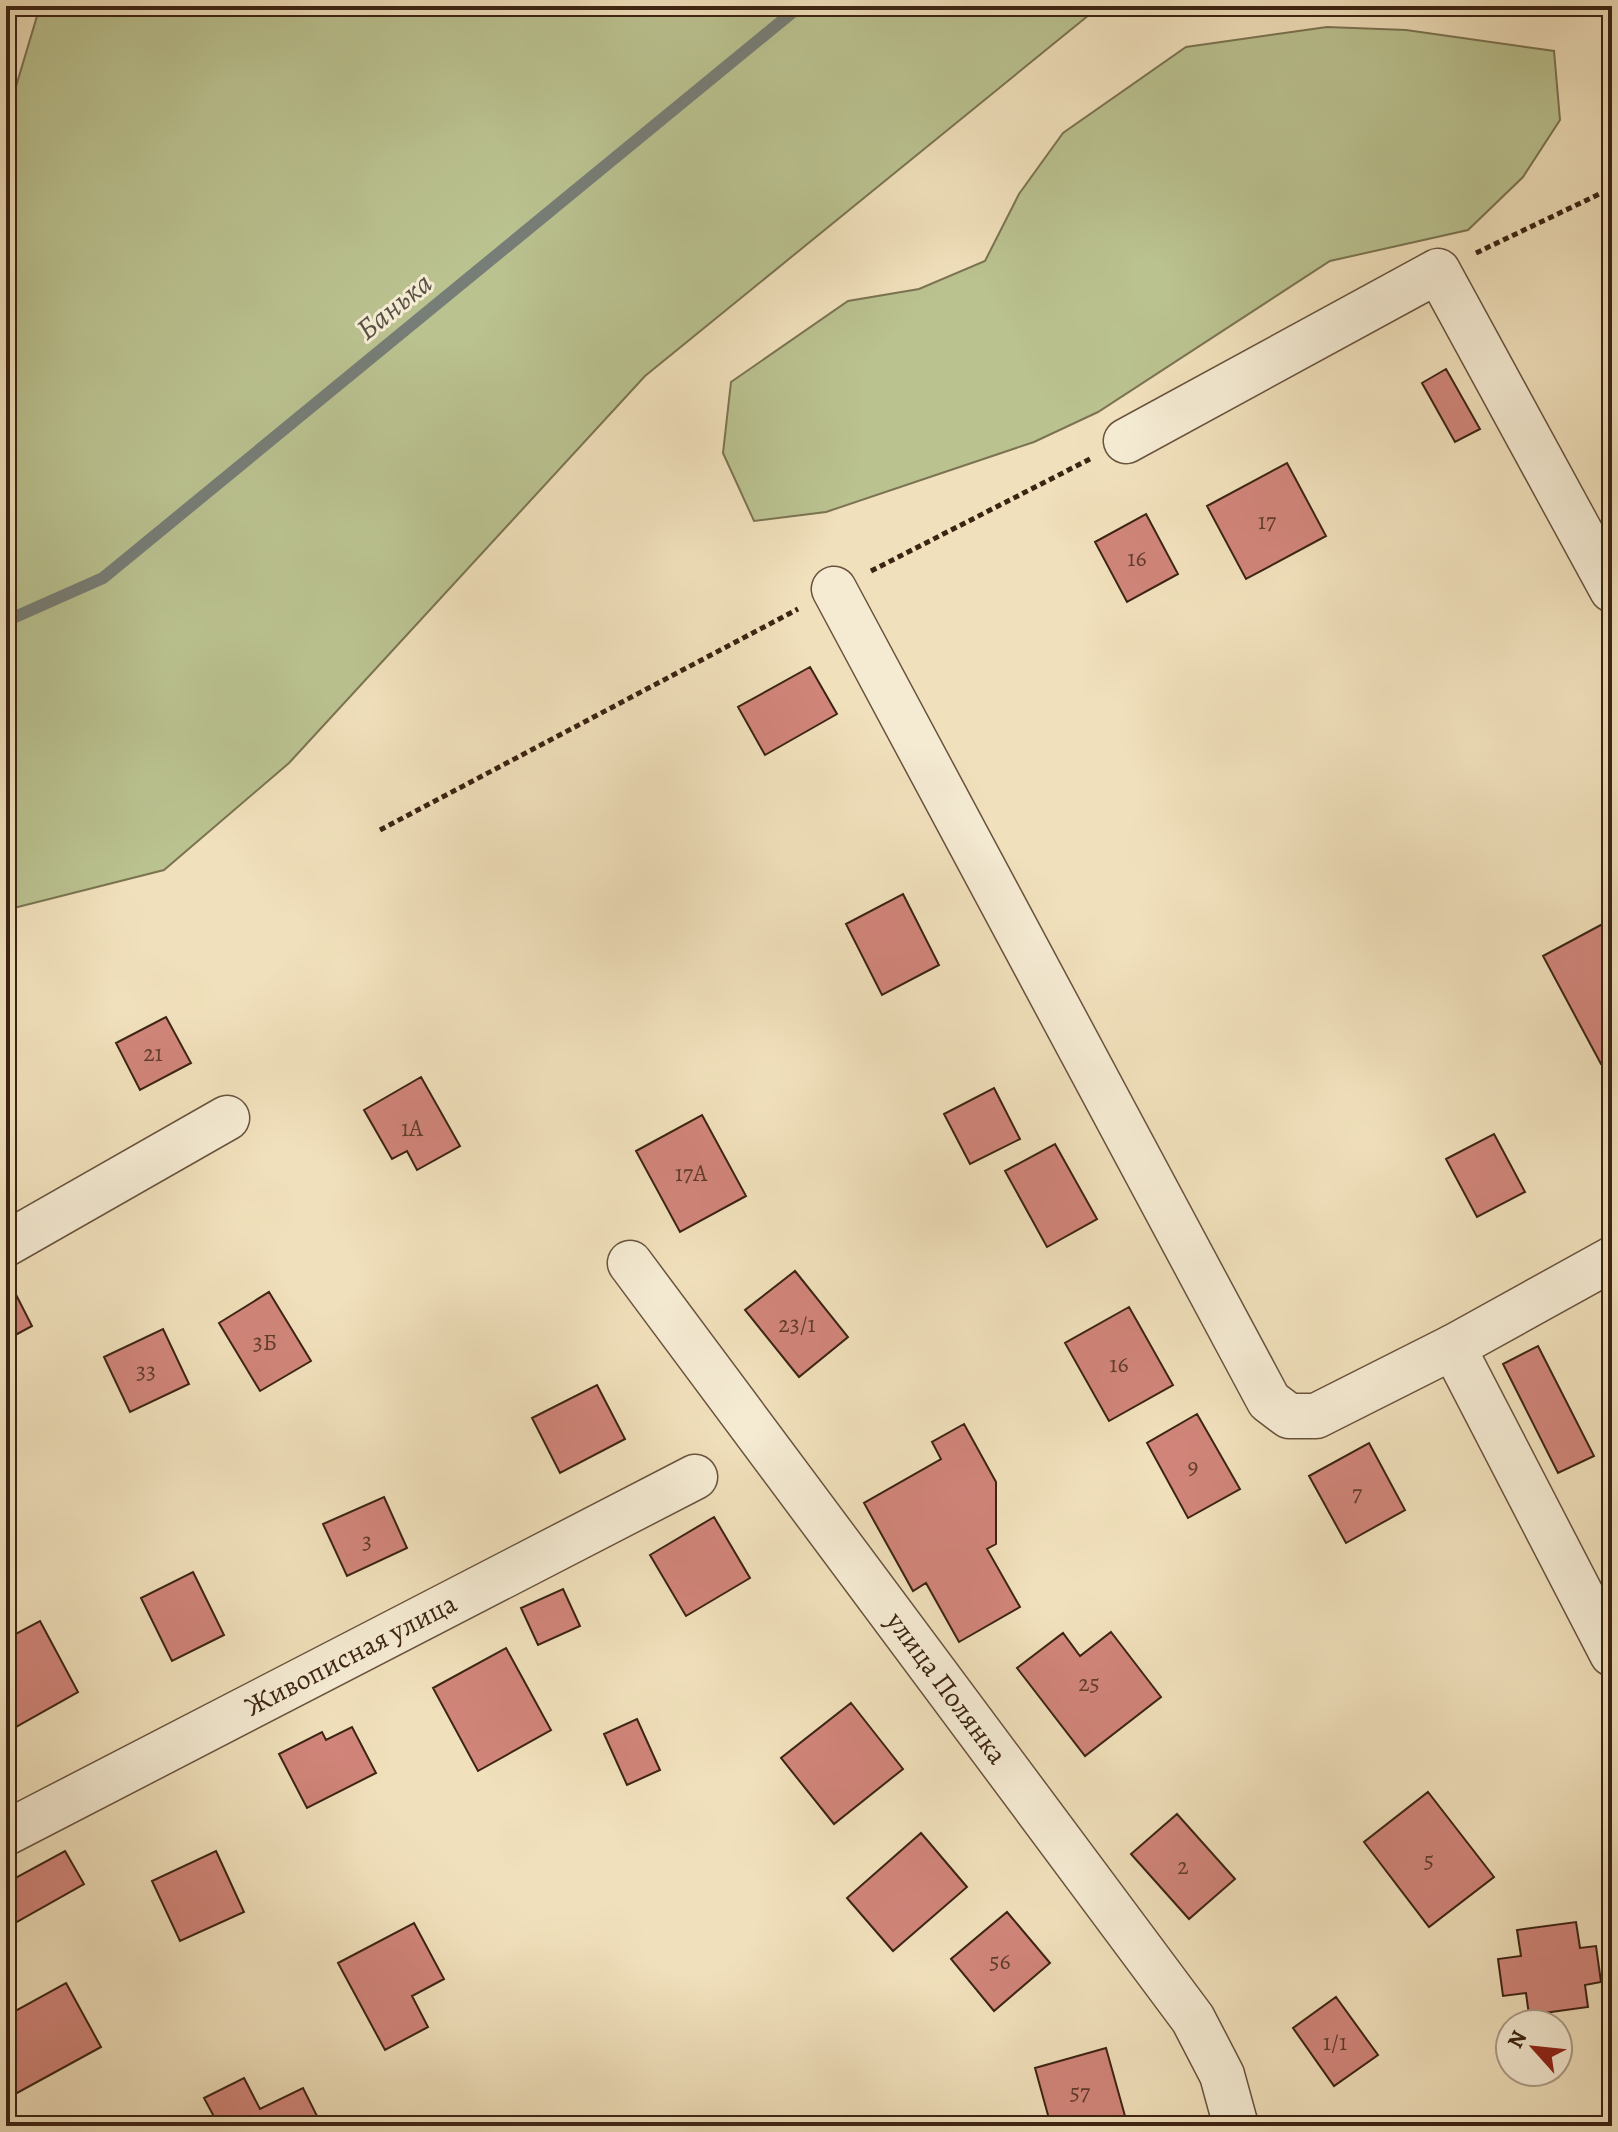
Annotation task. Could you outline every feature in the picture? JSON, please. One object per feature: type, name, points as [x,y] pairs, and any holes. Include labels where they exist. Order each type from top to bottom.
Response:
[{"type":"street","points":[[1126,441],[1438,271],[1612,590]]},
{"type":"street","points":[[834,589],[1269,1401],[1289,1416],[1316,1416],[1453,1347],[1612,1259]]},
{"type":"street","points":[[6,1244],[227,1118]]},
{"type":"street","name":"улица Полянка","points":[[630,1263],[1193,2019],[1222,2075],[1236,2126]]},
{"type":"street","points":[[1453,1347],[1612,1654]]},
{"type":"street","name":"Живописная улица","points":[[6,1833],[695,1477]]},
{"type":"path","points":[[1438,271],[1612,188]]},
{"type":"path","points":[[380,830],[834,589],[1126,441]]},
{"type":"green space","points":[[40,6],[1100,6],[645,376],[289,763],[164,870],[6,910],[6,120]]},
{"type":"green space","points":[[1327,27],[1406,30],[1554,51],[1560,120],[1523,177],[1468,230],[1330,261],[1098,412],[1034,442],[826,512],[754,521],[723,453],[731,382],[848,301],[919,289],[985,261],[1019,194],[1063,133],[1186,47]]},
{"type":"building","points":[[1446,369],[1480,429],[1455,442],[1422,383]]},
{"type":"building","points":[[1287,463],[1326,536],[1246,579],[1207,506]]},
{"type":"building","points":[[1146,514],[1178,574],[1127,602],[1095,542]]},
{"type":"building","points":[[810,667],[837,714],[765,755],[738,707]]},
{"type":"building","points":[[903,894],[939,965],[882,995],[846,924]]},
{"type":"building","points":[[1612,919],[1612,1059],[1601,1064],[1543,956]]},
{"type":"building","points":[[166,1017],[191,1063],[140,1090],[116,1043]]},
{"type":"building","points":[[421,1077],[460,1146],[417,1170],[407,1151],[392,1159],[364,1110]]},
{"type":"building","points":[[994,1088],[1020,1139],[970,1164],[944,1114]]},
{"type":"building","points":[[702,1115],[746,1196],[680,1232],[636,1151]]},
{"type":"building","points":[[1494,1134],[1525,1192],[1477,1217],[1446,1159]]},
{"type":"building","points":[[1055,1144],[1097,1219],[1047,1247],[1005,1171]]},
{"type":"building","points":[[795,1271],[848,1337],[799,1377],[745,1310]]},
{"type":"building","points":[[6,1275],[32,1326],[6,1340]]},
{"type":"building","points":[[269,1292],[311,1361],[260,1391],[219,1323]]},
{"type":"building","points":[[1129,1307],[1173,1385],[1109,1421],[1065,1343]]},
{"type":"building","points":[[163,1329],[189,1384],[130,1412],[104,1357]]},
{"type":"building","points":[[1538,1346],[1594,1456],[1558,1473],[1503,1364]]},
{"type":"building","points":[[597,1385],[625,1439],[560,1473],[532,1418]]},
{"type":"building","points":[[1197,1414],[1240,1489],[1188,1518],[1147,1443]]},
{"type":"building","points":[[964,1424],[996,1482],[996,1544],[987,1549],[1020,1607],[959,1642],[926,1583],[913,1591],[864,1503],[941,1459],[932,1442]]},
{"type":"building","points":[[1369,1443],[1405,1510],[1346,1543],[1309,1476]]},
{"type":"building","points":[[384,1497],[407,1548],[347,1576],[323,1524]]},
{"type":"building","points":[[714,1517],[750,1578],[686,1616],[650,1555]]},
{"type":"building","points":[[193,1572],[224,1635],[172,1661],[141,1598]]},
{"type":"building","points":[[563,1589],[580,1626],[538,1645],[521,1608]]},
{"type":"building","points":[[40,1621],[78,1692],[14,1728],[6,1712],[6,1639]]},
{"type":"building","points":[[1111,1632],[1161,1697],[1085,1756],[1017,1668],[1063,1633],[1080,1656]]},
{"type":"building","points":[[506,1648],[551,1730],[478,1771],[433,1688]]},
{"type":"building","points":[[851,1703],[903,1769],[834,1824],[781,1758]]},
{"type":"building","points":[[637,1719],[660,1770],[627,1785],[604,1734]]},
{"type":"building","points":[[352,1727],[376,1773],[307,1808],[279,1754],[322,1732],[326,1740]]},
{"type":"building","points":[[1428,1792],[1494,1877],[1429,1927],[1364,1842]]},
{"type":"building","points":[[1177,1814],[1235,1879],[1189,1919],[1131,1854]]},
{"type":"building","points":[[921,1833],[967,1887],[893,1951],[847,1898]]},
{"type":"building","points":[[65,1851],[84,1884],[6,1928],[6,1883]]},
{"type":"building","points":[[216,1851],[244,1912],[180,1941],[152,1881]]},
{"type":"building","points":[[1007,1912],[1050,1963],[994,2011],[951,1959]]},
{"type":"building","points":[[1576,1922],[1580,1948],[1596,1946],[1601,1982],[1585,1985],[1588,2007],[1528,2008],[1526,1993],[1503,1996],[1498,1959],[1521,1956],[1517,1930]]},
{"type":"building","points":[[414,1923],[444,1979],[412,1996],[428,2027],[385,2050],[338,1963]]},
{"type":"building","points":[[66,1983],[101,2047],[6,2099],[6,2016]]},
{"type":"building","points":[[1336,1997],[1378,2055],[1334,2086],[1293,2028]]},
{"type":"building","points":[[1106,2048],[1125,2116],[1087,2126],[1051,2126],[1035,2068]]},
{"type":"building","points":[[244,2078],[260,2109],[303,2088],[322,2126],[219,2126],[204,2098]]},
{"type":"building","points":[[1498,2117],[1576,2125],[1576,2126],[1497,2126]]},
{"type":"waterway","name":"Банька","points":[[6,621],[103,578],[800,6]]}]
